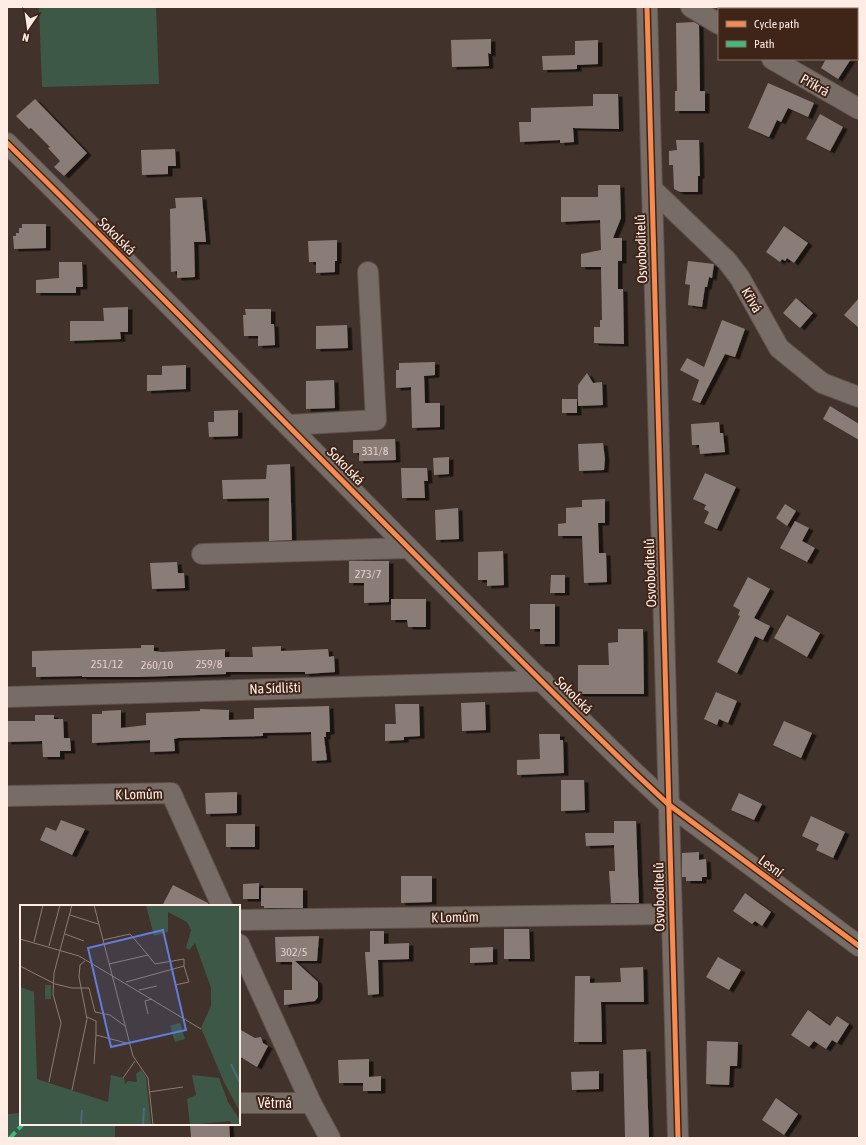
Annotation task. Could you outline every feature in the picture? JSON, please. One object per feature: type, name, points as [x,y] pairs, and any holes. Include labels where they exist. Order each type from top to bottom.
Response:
[{"type":"street","name":"Osvoboditelů","points":[[647,7],[678,1138]]},
{"type":"street","points":[[691,7],[718,23]]},
{"type":"street","name":"Příkrá","points":[[774,60],[859,109]]},
{"type":"street","name":"Sokolská","points":[[7,143],[289,425],[408,548],[604,743],[668,804]]},
{"type":"street","name":"Křivá","points":[[652,189],[727,261],[740,278],[779,348],[822,383],[859,397]]},
{"type":"street","points":[[289,425],[376,420],[368,272]]},
{"type":"street","points":[[202,554],[408,548]]},
{"type":"street","name":"Na Sídlišti","points":[[7,697],[543,681]]},
{"type":"street","name":"K Lomům","points":[[7,796],[171,793],[222,905]]},
{"type":"street","name":"Lesní","points":[[668,804],[859,946]]},
{"type":"street","name":"K Lomům","points":[[240,920],[671,914]]},
{"type":"street","points":[[240,946],[311,1103],[330,1138]]},
{"type":"street","name":"Větrná","points":[[240,1103],[311,1103]]},
{"type":"green space","points":[[39,7],[156,7],[159,84],[42,87]]},
{"type":"green space","points":[[20,1113],[20,1125],[115,1125],[115,1138],[7,1138],[7,1114]]},
{"type":"building","points":[[694,22],[699,25],[700,91],[705,91],[705,111],[675,111],[675,91],[677,91],[676,23]]},
{"type":"building","points":[[491,39],[491,54],[488,53],[489,66],[452,67],[451,40]]},
{"type":"building","points":[[598,40],[598,64],[577,65],[577,69],[543,70],[542,56],[575,55],[575,41]]},
{"type":"building","points":[[825,60],[850,60],[838,79],[821,68]]},
{"type":"building","points":[[768,83],[814,103],[808,117],[788,108],[781,122],[777,120],[769,137],[748,128]]},
{"type":"building","points":[[593,94],[618,94],[619,129],[573,128],[574,142],[560,143],[560,140],[520,142],[519,122],[531,122],[531,108],[593,106]]},
{"type":"building","points":[[35,99],[87,153],[64,176],[54,167],[60,161],[48,148],[50,147],[31,128],[29,129],[16,116]]},
{"type":"building","points":[[820,114],[843,127],[830,151],[806,139]]},
{"type":"building","points":[[676,140],[699,140],[700,176],[698,176],[698,192],[680,192],[674,189],[673,165],[669,165],[669,151],[677,150]]},
{"type":"building","points":[[175,149],[176,166],[168,166],[168,174],[142,175],[141,150]]},
{"type":"building","points":[[598,185],[620,185],[621,218],[613,238],[622,238],[622,261],[618,261],[618,289],[623,289],[624,344],[594,343],[594,327],[600,327],[600,320],[602,320],[601,267],[581,267],[581,254],[601,250],[600,220],[561,222],[561,197],[598,197]]},
{"type":"building","points":[[202,197],[206,242],[194,242],[195,277],[177,278],[177,271],[171,272],[170,209],[176,208],[175,198]]},
{"type":"building","points":[[22,224],[46,224],[46,248],[14,249],[13,236],[16,236],[16,233],[19,233],[19,228],[22,228]]},
{"type":"building","points":[[784,226],[808,243],[794,263],[787,258],[785,261],[782,259],[780,262],[766,252]]},
{"type":"building","points":[[337,240],[337,261],[335,261],[335,272],[316,273],[316,262],[309,262],[308,241]]},
{"type":"building","points":[[688,261],[714,264],[712,278],[709,277],[707,287],[705,287],[702,307],[688,305],[690,285],[685,284]]},
{"type":"building","points":[[59,262],[82,262],[83,287],[76,287],[76,293],[36,293],[36,280],[59,278]]},
{"type":"building","points":[[796,298],[813,313],[800,328],[783,313]]},
{"type":"building","points":[[859,298],[859,328],[844,315]]},
{"type":"building","points":[[128,307],[128,332],[120,332],[121,339],[70,341],[70,321],[104,321],[103,308]]},
{"type":"building","points":[[245,309],[271,309],[271,324],[274,324],[275,345],[258,346],[258,336],[244,336],[243,315],[246,315]]},
{"type":"building","points":[[722,320],[745,329],[735,357],[725,354],[700,403],[692,400],[699,380],[680,370],[687,358],[704,367]]},
{"type":"building","points":[[347,325],[348,348],[316,349],[316,326]]},
{"type":"building","points":[[435,362],[435,375],[424,376],[425,403],[440,403],[440,427],[412,428],[411,387],[396,388],[396,370],[399,370],[399,363]]},
{"type":"building","points":[[186,365],[186,389],[147,391],[147,375],[162,375],[162,366]]},
{"type":"building","points":[[587,373],[593,383],[602,382],[603,405],[578,406],[578,385]]},
{"type":"building","points":[[334,380],[335,408],[306,409],[306,381]]},
{"type":"building","points":[[562,399],[577,399],[577,413],[562,413]]},
{"type":"building","points":[[830,406],[859,424],[859,440],[823,419]]},
{"type":"building","points":[[238,410],[238,436],[209,437],[208,422],[214,422],[214,411]]},
{"type":"building","points":[[719,422],[720,433],[723,433],[725,452],[700,454],[699,445],[692,445],[691,424]]},
{"type":"building","points":[[395,439],[396,460],[359,461],[359,453],[353,453],[353,440]]},
{"type":"building","points":[[603,443],[605,459],[604,470],[579,471],[578,444]]},
{"type":"building","points":[[449,457],[449,474],[434,475],[433,458]]},
{"type":"building","points":[[290,464],[292,540],[269,541],[269,498],[223,499],[222,480],[266,479],[267,465]]},
{"type":"building","points":[[401,468],[427,468],[428,481],[424,481],[425,498],[402,498]]},
{"type":"building","points":[[705,473],[736,487],[717,529],[704,523],[709,512],[704,509],[706,505],[693,499]]},
{"type":"building","points":[[605,499],[605,523],[598,523],[599,553],[606,553],[607,582],[584,583],[582,536],[558,536],[558,524],[566,523],[566,508],[582,507],[582,500]]},
{"type":"building","points":[[785,504],[796,511],[787,526],[776,518]]},
{"type":"building","points":[[458,508],[459,539],[436,540],[435,510]]},
{"type":"building","points":[[795,521],[809,528],[802,541],[815,548],[807,562],[780,548]]},
{"type":"building","points":[[503,551],[504,585],[487,586],[487,580],[478,580],[478,552]]},
{"type":"building","points":[[349,561],[389,561],[389,602],[364,603],[364,583],[349,583]]},
{"type":"building","points":[[177,562],[178,573],[184,573],[185,588],[152,589],[150,563]]},
{"type":"building","points":[[551,575],[565,575],[565,593],[550,593]]},
{"type":"building","points":[[748,577],[770,589],[754,618],[770,626],[763,640],[755,636],[737,673],[717,662],[740,616],[738,615],[740,610],[733,606]]},
{"type":"building","points":[[391,599],[426,599],[426,627],[408,627],[407,620],[391,620]]},
{"type":"building","points":[[530,604],[555,604],[555,644],[540,644],[540,629],[530,629]]},
{"type":"building","points":[[787,615],[820,633],[807,657],[774,638]]},
{"type":"building","points":[[618,629],[643,629],[644,694],[578,694],[578,665],[609,665],[608,643],[618,642]]},
{"type":"building","points":[[141,645],[154,645],[154,651],[162,652],[225,649],[225,657],[253,657],[252,647],[281,646],[281,651],[328,649],[329,657],[334,656],[335,672],[305,674],[305,672],[226,672],[226,674],[140,677],[36,677],[36,667],[32,667],[32,651],[141,648]]},
{"type":"building","points":[[716,692],[737,701],[728,723],[719,719],[717,725],[704,719]]},
{"type":"building","points":[[485,702],[486,730],[462,731],[461,703]]},
{"type":"building","points":[[395,704],[419,704],[420,736],[404,737],[404,740],[385,741],[385,724],[396,724]]},
{"type":"building","points":[[329,706],[330,732],[326,732],[326,737],[324,737],[327,760],[312,761],[311,732],[263,733],[263,736],[178,738],[174,739],[175,751],[150,752],[150,740],[92,743],[92,714],[102,714],[102,711],[121,710],[121,728],[146,725],[146,713],[200,711],[200,709],[229,710],[229,720],[254,719],[254,708]]},
{"type":"building","points":[[35,715],[54,715],[54,719],[63,719],[64,738],[70,738],[71,751],[60,751],[60,757],[43,757],[42,741],[7,742],[7,721],[35,721]]},
{"type":"building","points":[[784,721],[812,733],[801,758],[773,745]]},
{"type":"building","points":[[539,734],[560,734],[560,740],[563,740],[564,773],[517,775],[517,760],[540,759]]},
{"type":"building","points":[[561,780],[584,780],[585,810],[561,811]]},
{"type":"building","points":[[237,792],[237,813],[206,814],[205,793]]},
{"type":"building","points":[[739,793],[762,804],[754,820],[731,810]]},
{"type":"building","points":[[811,816],[845,832],[833,858],[816,850],[819,844],[802,836]]},
{"type":"building","points":[[61,820],[85,829],[72,855],[40,840],[46,827],[56,831]]},
{"type":"building","points":[[614,821],[636,821],[639,903],[611,903],[609,871],[615,871],[614,845],[586,846],[585,833],[614,833]]},
{"type":"building","points":[[226,824],[255,824],[255,847],[226,847]]},
{"type":"building","points":[[699,852],[699,860],[706,859],[707,877],[702,877],[702,881],[686,881],[686,877],[682,877],[682,853]]},
{"type":"building","points":[[401,876],[432,876],[432,902],[401,903]]},
{"type":"building","points":[[259,883],[259,899],[243,899],[243,884]]},
{"type":"building","points":[[173,885],[208,903],[209,905],[163,905]]},
{"type":"building","points":[[261,888],[303,888],[303,908],[264,908],[264,906],[261,906]]},
{"type":"building","points":[[745,893],[771,912],[762,926],[755,921],[752,924],[733,911]]},
{"type":"building","points":[[504,929],[529,929],[530,959],[504,959]]},
{"type":"building","points":[[370,931],[384,931],[384,944],[409,943],[409,959],[378,960],[379,994],[368,995],[365,952],[370,952]]},
{"type":"building","points":[[319,936],[317,961],[295,961],[318,982],[318,997],[315,1001],[284,1005],[284,990],[292,990],[292,962],[276,962],[275,937]]},
{"type":"building","points":[[493,947],[493,962],[470,963],[470,948]]},
{"type":"building","points":[[718,957],[741,970],[729,990],[706,977]]},
{"type":"building","points":[[643,967],[644,1002],[601,1002],[602,1042],[574,1042],[575,976],[590,976],[590,983],[621,982],[620,968]]},
{"type":"building","points":[[808,1010],[830,1026],[837,1016],[849,1024],[837,1043],[832,1040],[826,1049],[814,1041],[809,1047],[791,1035]]},
{"type":"building","points":[[240,1030],[255,1038],[261,1037],[263,1043],[268,1046],[257,1067],[240,1057]]},
{"type":"building","points":[[707,1041],[738,1042],[737,1066],[730,1066],[729,1085],[706,1084]]},
{"type":"building","points":[[646,1049],[649,1138],[625,1138],[623,1050]]},
{"type":"building","points":[[369,1059],[369,1077],[381,1076],[381,1091],[363,1091],[363,1083],[339,1083],[338,1060]]},
{"type":"building","points":[[599,1071],[599,1089],[572,1090],[571,1072]]},
{"type":"building","points":[[776,1098],[798,1114],[784,1135],[762,1120]]},
{"type":"building","points":[[190,1125],[229,1125],[230,1138],[191,1138]]},
{"type":"marked path","points":[[10,1138],[22,1125]]},
{"type":"cycle path","points":[[647,7],[678,1138]]},
{"type":"cycle path","points":[[7,143],[165,300],[399,539],[636,774],[668,804],[859,946]]}]
